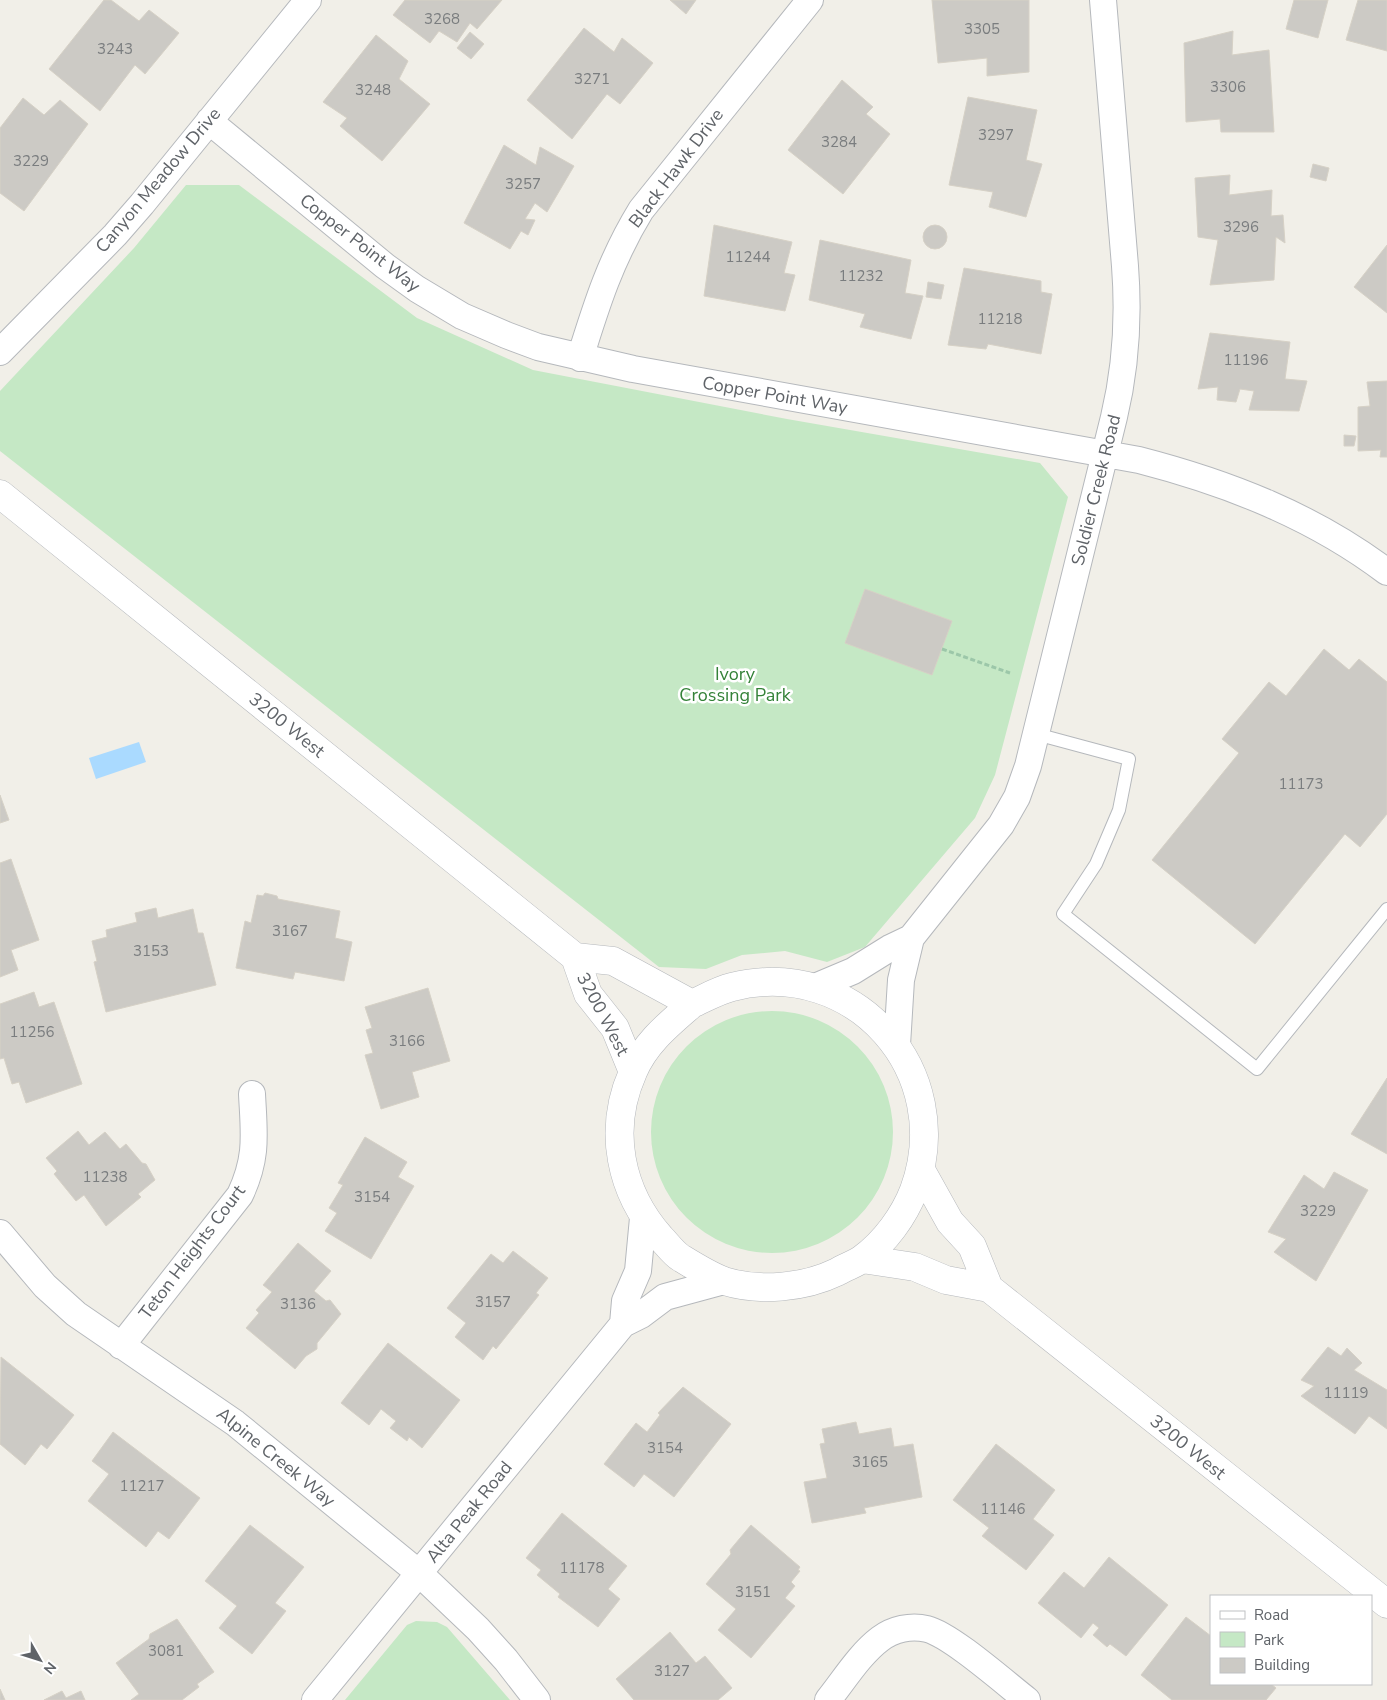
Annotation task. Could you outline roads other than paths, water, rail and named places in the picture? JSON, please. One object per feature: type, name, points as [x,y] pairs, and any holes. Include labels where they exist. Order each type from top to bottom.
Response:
[{"type":"street","name":"Canyon Meadow Drive","points":[[0,352],[115,235],[308,0]]},
{"type":"street","name":"Black Hawk Drive","points":[[580,358],[602,285],[626,234],[641,210],[810,0]]},
{"type":"street","name":"Soldier Creek Road","points":[[897,1045],[900,980],[911,938],[1001,826],[1017,796],[1028,766],[1122,380],[1128,304],[1103,0]]},
{"type":"street","name":"Copper Point Way","points":[[209,121],[385,266],[417,290],[462,316],[506,336],[580,358],[1139,460],[1192,474],[1243,492],[1292,514],[1340,540],[1387,572]]},
{"type":"street","name":"3200 West","points":[[0,494],[575,957],[588,994],[615,1028],[633,1072]]},
{"type":"street","name":"Soldier Creek Road","points":[[815,987],[853,972],[890,948],[911,938]]},
{"type":"street","name":"3200 West","points":[[575,957],[613,961],[692,1004]]},
{"type":"street","name":"3200 West","points":[[773,981],[815,987],[861,1009],[897,1045],[913,1074],[923,1104],[925,1137],[921,1170],[908,1204],[888,1234],[862,1259],[819,1280],[800,1284],[771,1288],[724,1281],[678,1256],[644,1218],[627,1184],[619,1146],[621,1108],[633,1072],[657,1033],[692,1004],[731,987],[773,981]]},
{"type":"street","name":"Teton Heights Court","points":[[121,1346],[240,1195],[252,1168],[255,1153],[252,1094]]},
{"type":"street","name":"3200 West","points":[[921,1170],[950,1222],[972,1246],[989,1288]]},
{"type":"street","points":[[623,1324],[625,1301],[638,1271],[644,1218]]},
{"type":"street","name":"Alpine Creek Way","points":[[0,1233],[45,1286],[76,1314],[236,1423],[419,1573],[478,1629],[506,1660],[537,1700]]},
{"type":"street","name":"3200 West","points":[[862,1259],[915,1267],[946,1280],[989,1288],[1387,1604]]},
{"type":"street","name":"Alta Peak Road","points":[[315,1700],[623,1324],[642,1315],[665,1297],[724,1281]]},
{"type":"street","points":[[828,1700],[878,1640],[898,1630],[918,1627],[928,1629],[946,1638],[1027,1700]]},
{"type":"lane","points":[[1036,734],[1129,759],[1119,810],[1108,837],[1096,864],[1063,914],[1257,1069],[1387,909]]},
{"type":"water","points":[[139,742],[146,762],[96,779],[89,758]]},
{"type":"park label","name":"Ivory Crossing Park","points":[[735,684]]}]
